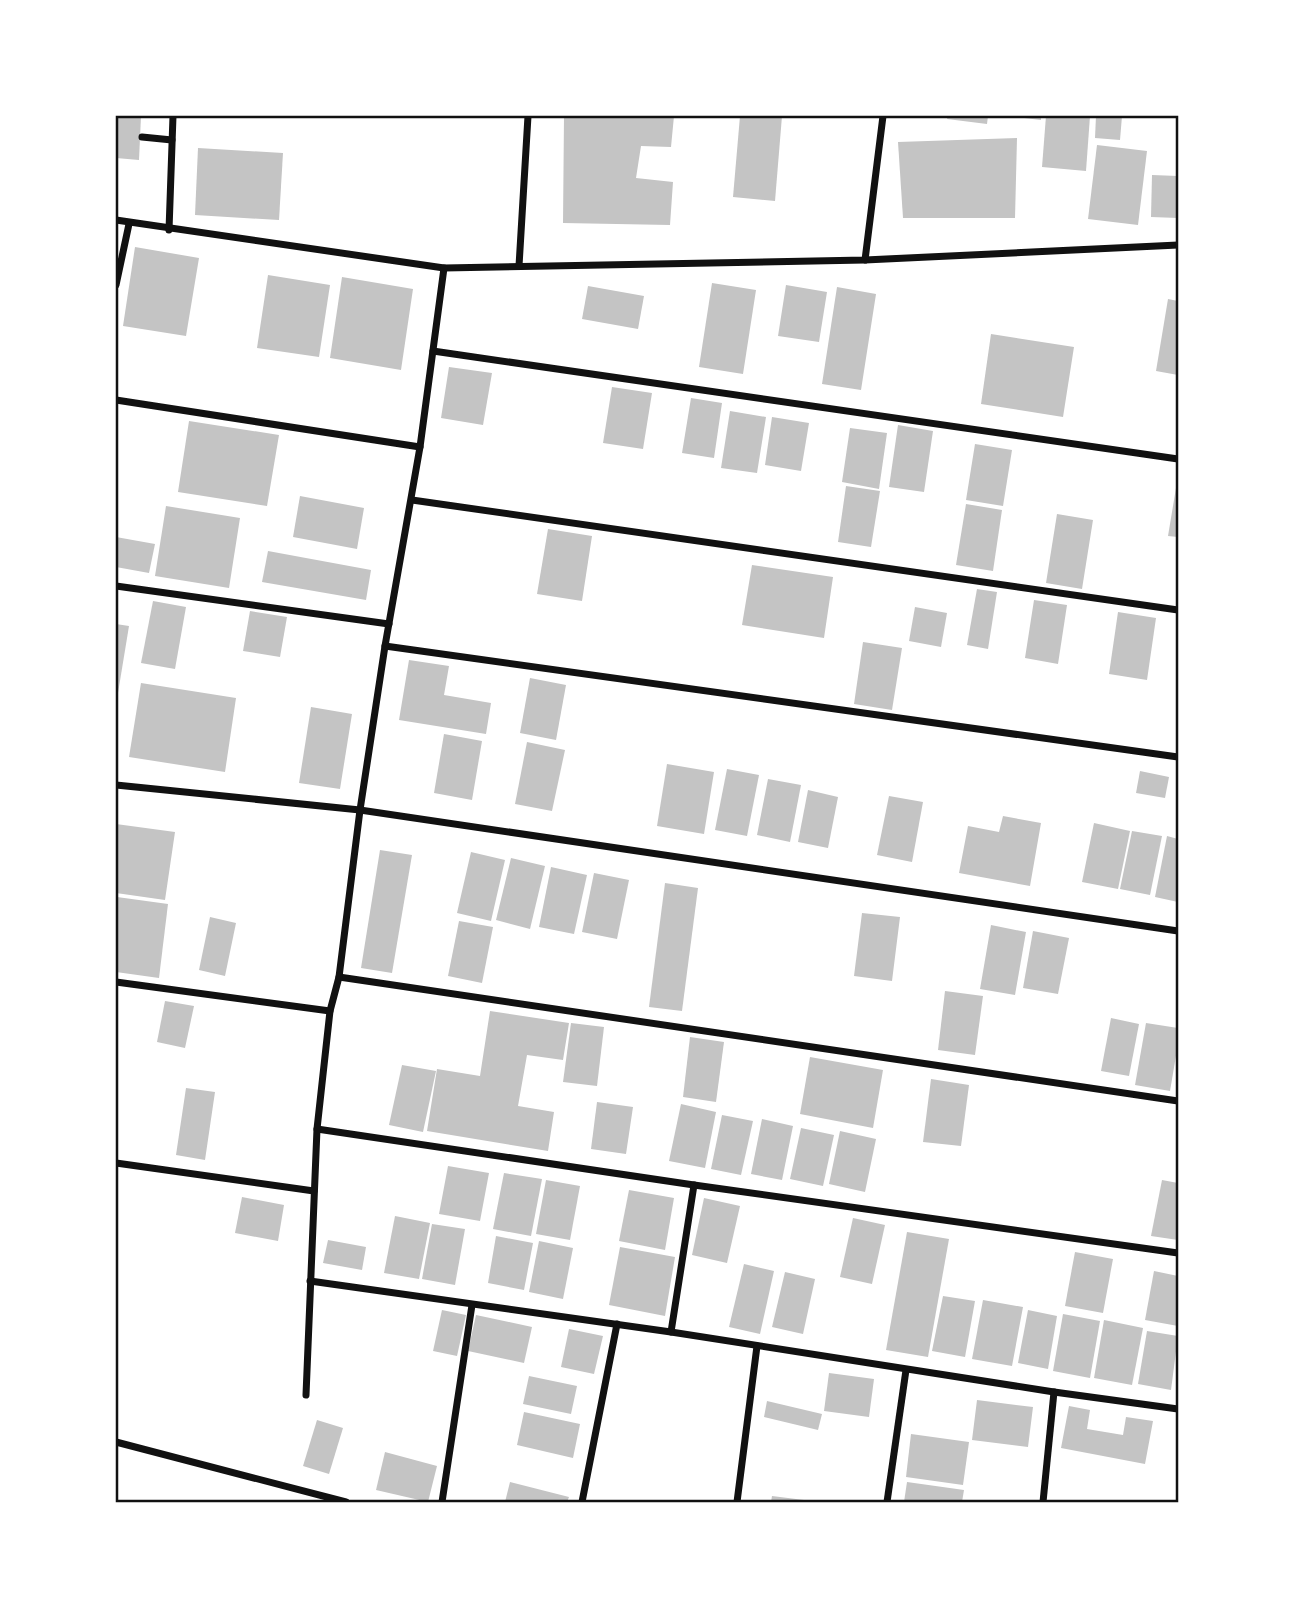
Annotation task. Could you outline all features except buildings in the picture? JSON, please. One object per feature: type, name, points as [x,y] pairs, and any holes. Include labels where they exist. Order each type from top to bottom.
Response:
[{"type":"street","points":[[169,230],[173,116]]},
{"type":"street","points":[[519,266],[528,116]]},
{"type":"street","points":[[865,260],[883,116]]},
{"type":"street","points":[[142,137],[172,140]]},
{"type":"street","points":[[116,220],[169,230],[444,268],[865,260],[1178,245]]},
{"type":"street","points":[[116,285],[129,224]]},
{"type":"street","points":[[306,1395],[317,1129],[330,1011],[339,977],[360,810],[385,646],[412,500],[444,268]]},
{"type":"street","points":[[433,351],[1178,459]]},
{"type":"street","points":[[116,400],[420,447]]},
{"type":"street","points":[[412,500],[1178,610]]},
{"type":"street","points":[[116,586],[389,624]]},
{"type":"street","points":[[385,646],[1178,757]]},
{"type":"street","points":[[116,785],[360,810],[1178,931]]},
{"type":"street","points":[[339,977],[1178,1101]]},
{"type":"street","points":[[116,982],[330,1011]]},
{"type":"street","points":[[317,1129],[1178,1253]]},
{"type":"street","points":[[116,1163],[314,1191]]},
{"type":"street","points":[[671,1332],[694,1185]]},
{"type":"street","points":[[310,1280],[1178,1409]]},
{"type":"street","points":[[442,1503],[472,1305]]},
{"type":"street","points":[[582,1503],[617,1324]]},
{"type":"street","points":[[737,1503],[757,1346]]},
{"type":"street","points":[[887,1503],[906,1370]]},
{"type":"street","points":[[1044,1503],[1054,1392]]},
{"type":"street","points":[[116,1442],[346,1503]]}]
